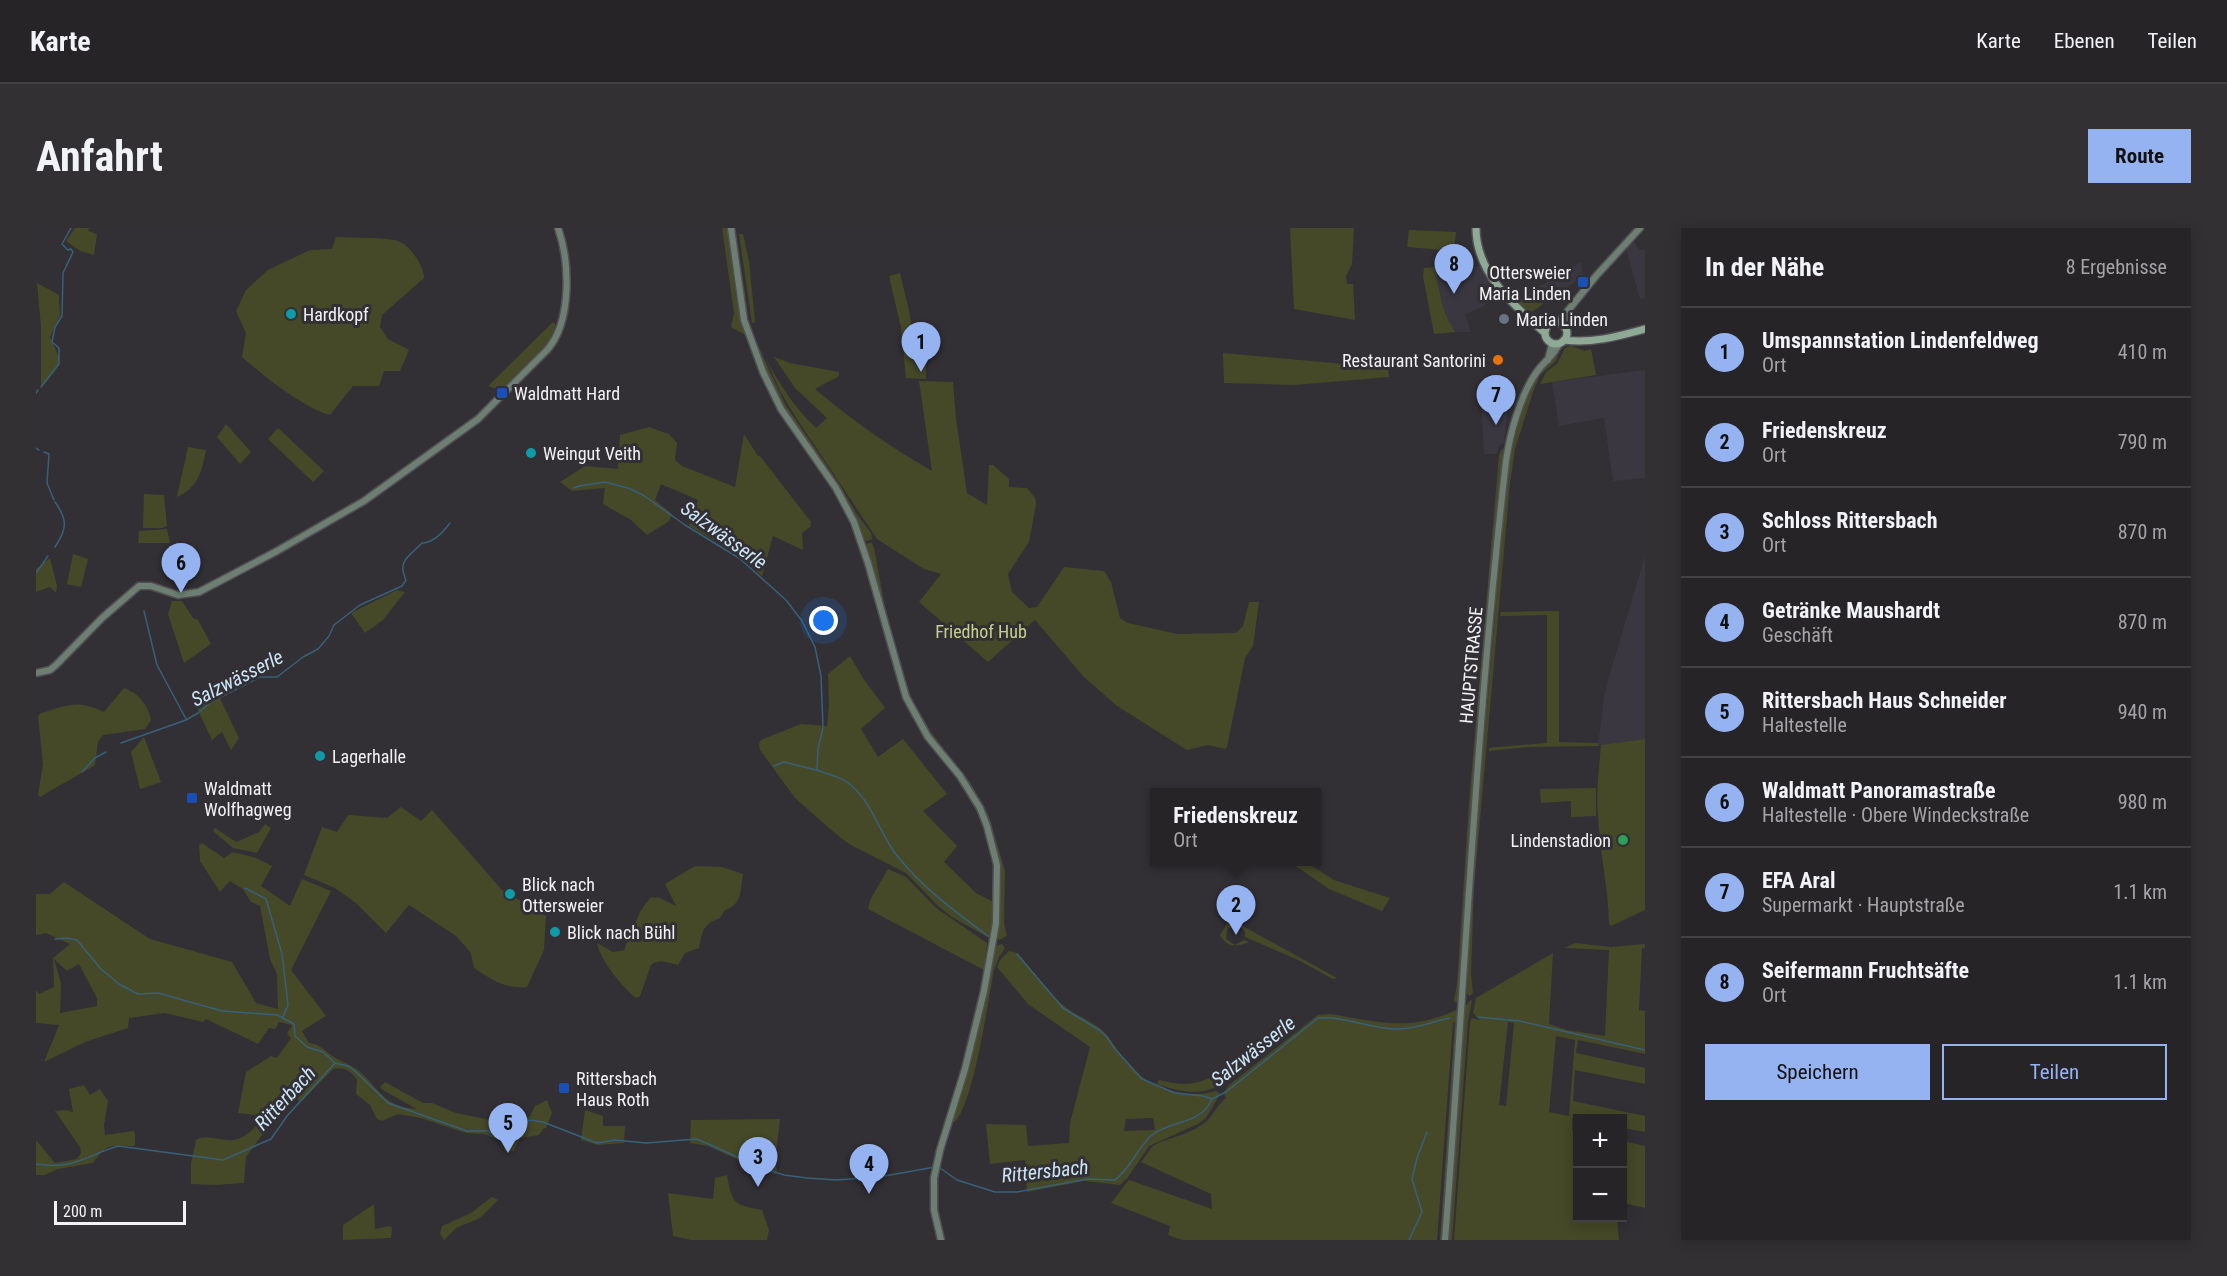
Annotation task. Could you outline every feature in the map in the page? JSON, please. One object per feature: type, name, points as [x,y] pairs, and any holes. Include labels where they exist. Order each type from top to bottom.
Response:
[{"type":"main road","points":[[1476,228],[1479,251],[1489,274],[1501,290],[1531,320],[1546,329],[1582,340],[1611,338],[1645,329]]},
{"type":"main road","points":[[1546,329],[1546,339],[1561,335]]},
{"type":"street","points":[[36,673],[50,670],[56,665],[102,618],[139,586],[151,586],[178,595],[199,592],[364,501],[485,412],[551,345],[561,320],[567,282],[565,251],[558,228]]},
{"type":"street","points":[[730,228],[744,320],[763,372],[781,409],[836,488],[850,514],[868,563],[895,664],[909,704],[928,737],[970,792],[983,817],[997,866],[996,923],[975,1034],[935,1168],[933,1195],[941,1240]]},
{"type":"street","name":"HAUPTSTRASSE","points":[[1445,1240],[1467,898],[1482,709],[1506,461],[1517,414],[1535,375],[1548,360],[1561,335],[1571,308],[1596,276],[1641,228]]},
{"type":"shaded area","points":[[1633,239],[1639,250],[1645,250],[1645,298],[1640,299],[1624,248]]},
{"type":"shaded area","points":[[1581,262],[1583,276],[1543,304],[1540,300],[1545,296],[1541,286]]},
{"type":"shaded area","points":[[1481,265],[1501,295],[1465,314],[1471,332],[1457,332],[1450,324],[1442,304],[1437,276]]},
{"type":"shaded area","points":[[1645,370],[1645,478],[1613,481],[1604,418],[1559,426],[1552,382]]},
{"type":"shaded area","points":[[1481,398],[1509,399],[1504,442],[1498,448],[1497,454],[1484,454]]},
{"type":"shaded area","points":[[1645,556],[1645,739],[1598,746],[1604,697]]},
{"type":"green space","points":[[75,228],[89,228],[88,231],[97,234],[94,255],[80,251],[66,241]]},
{"type":"green space","points":[[722,228],[728,228],[736,297],[747,336],[731,327],[734,313]]},
{"type":"green space","points":[[1290,228],[1354,228],[1352,264],[1346,276],[1347,284],[1353,284],[1355,320],[1294,309]]},
{"type":"green space","points":[[1409,230],[1456,232],[1454,251],[1407,247]]},
{"type":"green space","points":[[739,234],[743,234],[749,261],[755,322],[752,323]]},
{"type":"green space","points":[[336,237],[377,238],[403,243],[416,256],[424,278],[382,315],[380,327],[388,339],[409,350],[400,371],[384,371],[379,386],[353,386],[330,415],[296,398],[242,357],[246,333],[236,311],[246,290],[268,270],[310,250],[332,249]]},
{"type":"green space","points":[[1435,267],[1444,309],[1456,332],[1434,334],[1423,276],[1424,268]]},
{"type":"green space","points":[[900,273],[910,315],[915,364],[926,365],[926,379],[906,378],[901,328],[889,276]]},
{"type":"green space","points":[[37,283],[59,295],[60,316],[50,337],[60,359],[55,371],[41,388],[41,327]]},
{"type":"green space","points":[[1541,286],[1545,296],[1540,300],[1543,304],[1529,314],[1516,301]]},
{"type":"green space","points":[[553,322],[556,325],[548,345],[502,391],[488,386]]},
{"type":"green space","points":[[755,339],[785,404],[871,533],[872,539],[867,541],[863,538],[837,485],[778,398],[753,340]]},
{"type":"green space","points":[[1571,346],[1585,351],[1591,349],[1596,375],[1540,384],[1546,372],[1557,364],[1565,348]]},
{"type":"green space","points":[[1558,352],[1557,360],[1540,375],[1533,392],[1515,449],[1510,483],[1474,888],[1471,973],[1473,993],[1470,996],[1467,994],[1471,897],[1506,483],[1527,396],[1539,373]]},
{"type":"green space","points":[[1223,353],[1388,368],[1389,377],[1294,385],[1224,383]]},
{"type":"green space","name":"Friedhof Hub","points":[[765,357],[788,395],[816,428],[827,418],[795,388],[774,357],[790,363],[839,372],[839,376],[815,389],[872,433],[932,471],[919,381],[953,382],[967,493],[987,505],[989,465],[993,465],[1009,479],[1009,487],[1027,488],[1035,498],[1036,504],[1029,542],[1008,574],[1012,592],[1029,608],[1037,607],[1064,567],[1104,571],[1111,582],[1120,618],[1128,623],[1177,634],[1236,633],[1243,626],[1249,602],[1259,602],[1253,646],[1245,658],[1227,747],[1225,749],[1208,745],[1187,750],[1117,706],[1084,677],[1035,620],[988,662],[919,602],[941,574],[924,569],[877,539],[795,416],[780,391]]},
{"type":"green space","points":[[226,424],[251,452],[240,464],[217,437]]},
{"type":"green space","points":[[649,427],[669,434],[677,443],[675,460],[682,466],[735,487],[744,434],[758,456],[811,522],[810,527],[802,533],[803,550],[773,536],[762,576],[733,551],[689,526],[698,500],[661,484],[655,500],[672,514],[669,521],[647,535],[631,520],[603,504],[605,488],[572,491],[560,482],[585,466],[618,469],[620,435]]},
{"type":"green space","points":[[278,428],[324,471],[313,482],[268,439]]},
{"type":"green space","points":[[188,447],[206,450],[198,478],[190,489],[177,497]]},
{"type":"green space","points":[[1502,448],[1504,455],[1468,844],[1461,997],[1456,1003],[1454,1000],[1469,802],[1499,455]]},
{"type":"green space","points":[[144,494],[164,495],[167,526],[143,528]]},
{"type":"green space","points":[[167,529],[170,543],[138,543],[139,531]]},
{"type":"green space","points":[[872,543],[874,548],[885,607],[912,699],[931,732],[970,782],[989,816],[1005,871],[1004,923],[1007,936],[999,940],[997,936],[1000,882],[998,857],[990,827],[922,723],[910,700],[866,546]]},
{"type":"green space","points":[[73,554],[88,559],[81,587],[67,584]]},
{"type":"green space","points":[[50,558],[57,586],[56,593],[50,587],[36,592],[36,569]]},
{"type":"green space","points":[[397,590],[405,592],[383,620],[365,633],[351,613]]},
{"type":"green space","points":[[172,601],[182,601],[193,618],[198,620],[211,644],[184,663],[168,614]]},
{"type":"green space","points":[[1559,611],[1559,742],[1599,743],[1598,746],[1529,747],[1489,751],[1489,748],[1547,743],[1547,615],[1500,616],[1501,612]]},
{"type":"green space","points":[[850,656],[885,708],[861,729],[878,757],[903,739],[947,794],[923,811],[957,846],[944,862],[976,893],[995,903],[992,935],[989,938],[952,917],[906,873],[849,844],[830,829],[795,798],[760,750],[761,740],[801,724],[827,726],[828,674]]},
{"type":"green space","points":[[124,688],[138,696],[145,704],[151,720],[145,729],[103,735],[98,742],[95,765],[40,797],[38,795],[43,764],[38,716],[41,713],[79,704],[104,712]]},
{"type":"green space","points":[[216,690],[239,738],[231,750],[222,732],[212,740],[194,702]]},
{"type":"green space","points":[[144,737],[161,782],[140,789],[131,752]]},
{"type":"green space","name":"Lindenstadion","points":[[1645,739],[1645,910],[1611,926],[1597,807],[1601,745]]},
{"type":"green space","points":[[1596,788],[1596,816],[1571,817],[1571,801],[1541,803],[1540,789]]},
{"type":"green space","points":[[401,807],[421,821],[432,810],[502,890],[546,916],[544,950],[527,987],[505,985],[474,968],[471,953],[456,936],[409,905],[386,933],[356,903],[335,888],[304,875],[322,827],[337,832],[348,815],[387,818]]},
{"type":"green space","points":[[265,824],[271,828],[257,853],[233,848],[213,831],[215,828],[236,842],[259,832]]},
{"type":"green space","points":[[202,843],[224,858],[233,852],[256,858],[272,866],[261,886],[290,906],[302,879],[331,891],[291,970],[326,1016],[302,1031],[309,1043],[319,1046],[356,1069],[384,1096],[397,1105],[417,1109],[383,1090],[380,1087],[385,1082],[423,1103],[432,1103],[456,1113],[505,1123],[517,1122],[530,1116],[535,1106],[547,1100],[552,1113],[546,1128],[539,1135],[520,1138],[514,1151],[505,1151],[502,1141],[484,1134],[466,1133],[421,1118],[398,1114],[382,1121],[377,1119],[370,1105],[356,1094],[357,1080],[344,1069],[333,1069],[302,1101],[296,1100],[317,1072],[302,1071],[301,1081],[265,1116],[268,1117],[268,1127],[246,1157],[244,1183],[191,1184],[191,1164],[196,1140],[205,1137],[238,1139],[251,1131],[264,1116],[238,1113],[246,1072],[271,1056],[277,1058],[291,1038],[287,1034],[292,1025],[279,1022],[275,1029],[269,1028],[258,1044],[206,1019],[203,1022],[165,1013],[129,1018],[128,1028],[85,1042],[44,1062],[59,1025],[36,1023],[36,990],[39,994],[54,987],[53,958],[70,944],[46,933],[36,935],[36,894],[50,894],[64,882],[150,939],[232,962],[256,1003],[278,1009],[277,974],[270,959],[260,906],[251,902],[243,889],[230,881],[220,892],[200,861],[199,845]],"holes":[[[54,959],[67,971],[79,964],[97,998],[97,1006],[60,1013],[61,983]]]},
{"type":"green space","points":[[695,866],[722,867],[743,874],[738,900],[725,910],[720,918],[706,926],[699,948],[685,953],[678,965],[661,961],[651,965],[640,996],[636,998],[613,973],[597,943],[613,952],[624,950],[640,912],[650,898],[658,897],[676,906],[665,884]]},
{"type":"green space","points":[[1296,866],[1312,866],[1334,880],[1390,898],[1382,911],[1329,889]]},
{"type":"green space","points":[[888,869],[906,877],[936,908],[987,943],[984,970],[868,909],[870,900]]},
{"type":"green space","points":[[1230,919],[1337,978],[1333,979],[1298,960],[1245,937],[1245,932],[1239,926],[1227,930],[1226,939],[1235,945],[1226,942],[1220,935]]},
{"type":"green space","points":[[1244,940],[1249,942],[1235,945]]},
{"type":"green space","points":[[1575,943],[1611,947],[1645,944],[1645,948],[1642,948],[1639,1010],[1645,1011],[1645,1054],[1578,1040],[1576,1053],[1645,1068],[1645,1084],[1575,1070],[1573,1101],[1645,1116],[1645,1132],[1627,1129],[1627,1114],[1573,1114],[1573,1222],[1617,1222],[1619,1240],[1454,1240],[1470,1022],[1472,1018],[1480,1020],[1473,1013],[1476,998],[1553,953],[1549,1024],[1567,1030],[1605,1036],[1609,950],[1565,948]],"holes":[[[1508,1022],[1514,1023],[1506,1106],[1499,1105]],[[1556,1036],[1575,1040],[1569,1116],[1549,1112]]]},
{"type":"green space","points":[[1002,944],[1005,948],[994,970],[973,1079],[959,1117],[951,1124],[976,1039],[996,946]]},
{"type":"green space","points":[[1009,951],[1017,953],[1057,999],[1068,1009],[1101,1029],[1131,1066],[1153,1084],[1189,1094],[1216,1091],[1220,1094],[1206,1118],[1198,1124],[1149,1146],[1120,1185],[1084,1181],[1027,1192],[1025,1160],[990,1164],[986,1124],[1026,1125],[1028,1146],[1069,1143],[1070,1123],[1090,1047],[1028,1004],[997,967]],"holes":[[[1153,1118],[1155,1130],[1124,1131],[1126,1119]]]},
{"type":"green space","points":[[1472,1000],[1468,1022],[1452,1240],[1449,1240],[1465,1007]]},
{"type":"green space","points":[[1458,1010],[1443,1240],[1440,1240],[1455,1022],[1453,1023],[1437,1240],[1183,1240],[1168,1235],[1170,1226],[1111,1203],[1129,1180],[1212,1209],[1211,1194],[1141,1162],[1152,1147],[1158,1143],[1190,1131],[1207,1121],[1226,1098],[1224,1092],[1229,1085],[1318,1015],[1330,1014],[1379,1022],[1408,1023],[1439,1017]]},
{"type":"green space","points":[[1239,1060],[1249,1067],[1225,1082],[1206,1090],[1184,1091],[1157,1084],[1159,1080],[1183,1084],[1201,1081]]},
{"type":"green space","points":[[84,1085],[90,1095],[100,1089],[108,1101],[104,1125],[105,1135],[133,1131],[135,1145],[110,1147],[102,1152],[93,1163],[58,1169],[45,1175],[36,1175],[36,1140],[55,1163],[77,1159],[81,1153],[80,1147],[55,1111],[73,1112],[69,1089]]},
{"type":"green space","points":[[585,1110],[603,1116],[603,1126],[625,1126],[624,1143],[598,1145],[581,1140]]},
{"type":"green space","points":[[780,1119],[776,1174],[765,1172],[708,1146],[690,1143],[691,1120]]},
{"type":"green space","points":[[1627,1142],[1645,1146],[1645,1208],[1627,1204]]},
{"type":"green space","points":[[727,1175],[730,1192],[736,1201],[762,1210],[769,1230],[767,1240],[691,1240],[673,1236],[668,1193],[713,1199],[715,1178]]},
{"type":"green space","points":[[492,1197],[498,1200],[480,1218],[456,1228],[444,1240],[440,1234],[442,1226],[471,1213]]},
{"type":"green space","points":[[374,1204],[375,1229],[389,1226],[392,1228],[391,1238],[343,1240],[343,1225]]},
{"type":"waterway","points":[[41,387],[59,364],[59,348],[52,342],[55,327],[62,316],[63,273],[73,252],[62,244],[71,228]]},
{"type":"waterway","points":[[44,452],[49,454],[47,483],[54,500]]},
{"type":"waterway","name":"Salzwässerle","points":[[574,488],[605,482],[643,495],[685,525],[739,558],[786,600],[802,621],[815,647],[821,676],[823,728],[818,749],[817,770],[844,780],[856,790],[870,808],[891,848],[908,869],[941,900],[988,936]]},
{"type":"waterway","points":[[55,502],[64,519],[64,530],[55,547]]},
{"type":"waterway","name":"Salzwässerle","points":[[121,743],[186,720],[211,702],[260,677],[277,677],[303,657],[318,649],[329,636],[334,625],[360,605],[402,586],[406,580],[403,568],[406,559],[422,543],[438,536],[450,523]]},
{"type":"waterway","points":[[36,573],[48,556]]},
{"type":"waterway","name":"Salzwässerle","points":[[144,611],[157,665],[186,719]]},
{"type":"waterway","name":"Salzwässerle","points":[[82,772],[95,758],[106,752]]},
{"type":"waterway","name":"Salzwässerle","points":[[774,766],[784,762],[816,770]]},
{"type":"waterway","points":[[245,888],[266,899],[282,954],[288,1005],[283,1017]]},
{"type":"waterway","points":[[55,939],[77,940],[101,969],[119,984],[138,994],[158,993],[222,1011],[277,1015],[294,1024],[295,1036],[307,1047],[323,1052],[334,1062]]},
{"type":"waterway","name":"Salzwässerle","points":[[1017,954],[1063,1008],[1106,1036],[1142,1079],[1175,1093],[1212,1099],[1226,1092],[1318,1018],[1394,1029],[1415,1027],[1450,1018]]},
{"type":"waterway","name":"Salzwässerle","points":[[1478,1017],[1520,1021],[1645,1050]]},
{"type":"waterway","name":"Ritterbach","points":[[36,1164],[70,1164],[118,1146],[223,1160],[271,1139],[287,1116],[335,1063],[354,1070],[388,1103],[467,1131],[488,1131],[497,1136],[503,1135]]},
{"type":"waterway","name":"Rittersbach","points":[[940,1168],[957,1180],[995,1192],[1017,1192],[1087,1179],[1115,1180],[1152,1135],[1193,1118],[1201,1113],[1212,1099]]},
{"type":"waterway","name":"Rittersbach","points":[[510,1134],[530,1120],[543,1122],[597,1143],[615,1140],[646,1143],[697,1139],[760,1167],[784,1175],[807,1178],[836,1180],[879,1177],[935,1167]]},
{"type":"waterway","points":[[1409,1240],[1422,1212],[1412,1179],[1427,1132]]},
{"type":"place","name":"Ottersweier Maria Linden","points":[[1583,282]]},
{"type":"place","name":"Seifermann Fruchtsäfte","points":[[1454,294]]},
{"type":"place","name":"Hardkopf","points":[[291,314]]},
{"type":"place","name":"Maria Linden","points":[[1504,319]]},
{"type":"place","name":"Restaurant Santorini","points":[[1498,360]]},
{"type":"place","name":"Umspannstation Lindenfeldweg","points":[[921,372]]},
{"type":"place","name":"Waldmatt Hard","points":[[502,393]]},
{"type":"place","name":"EFA Aral","points":[[1496,425]]},
{"type":"place","name":"Weingut Veith","points":[[531,453]]},
{"type":"place","name":"Waldmatt Panoramastraße","points":[[181,593]]},
{"type":"place","name":"Lagerhalle","points":[[320,756]]},
{"type":"place","name":"Waldmatt Wolfhagweg","points":[[192,798]]},
{"type":"place","name":"Lindenstadion","points":[[1623,840]]},
{"type":"place","name":"Blick nach Ottersweier","points":[[510,894]]},
{"type":"place","name":"Blick nach Bühl","points":[[555,932]]},
{"type":"place","name":"Friedenskreuz","points":[[1236,935]]},
{"type":"place","name":"Rittersbach Haus Roth","points":[[564,1088]]},
{"type":"place","name":"Rittersbach Haus Schneider","points":[[508,1153]]},
{"type":"place","name":"Schloss Rittersbach","points":[[758,1187]]},
{"type":"place","name":"Getränke Maushardt","points":[[869,1194]]}]
